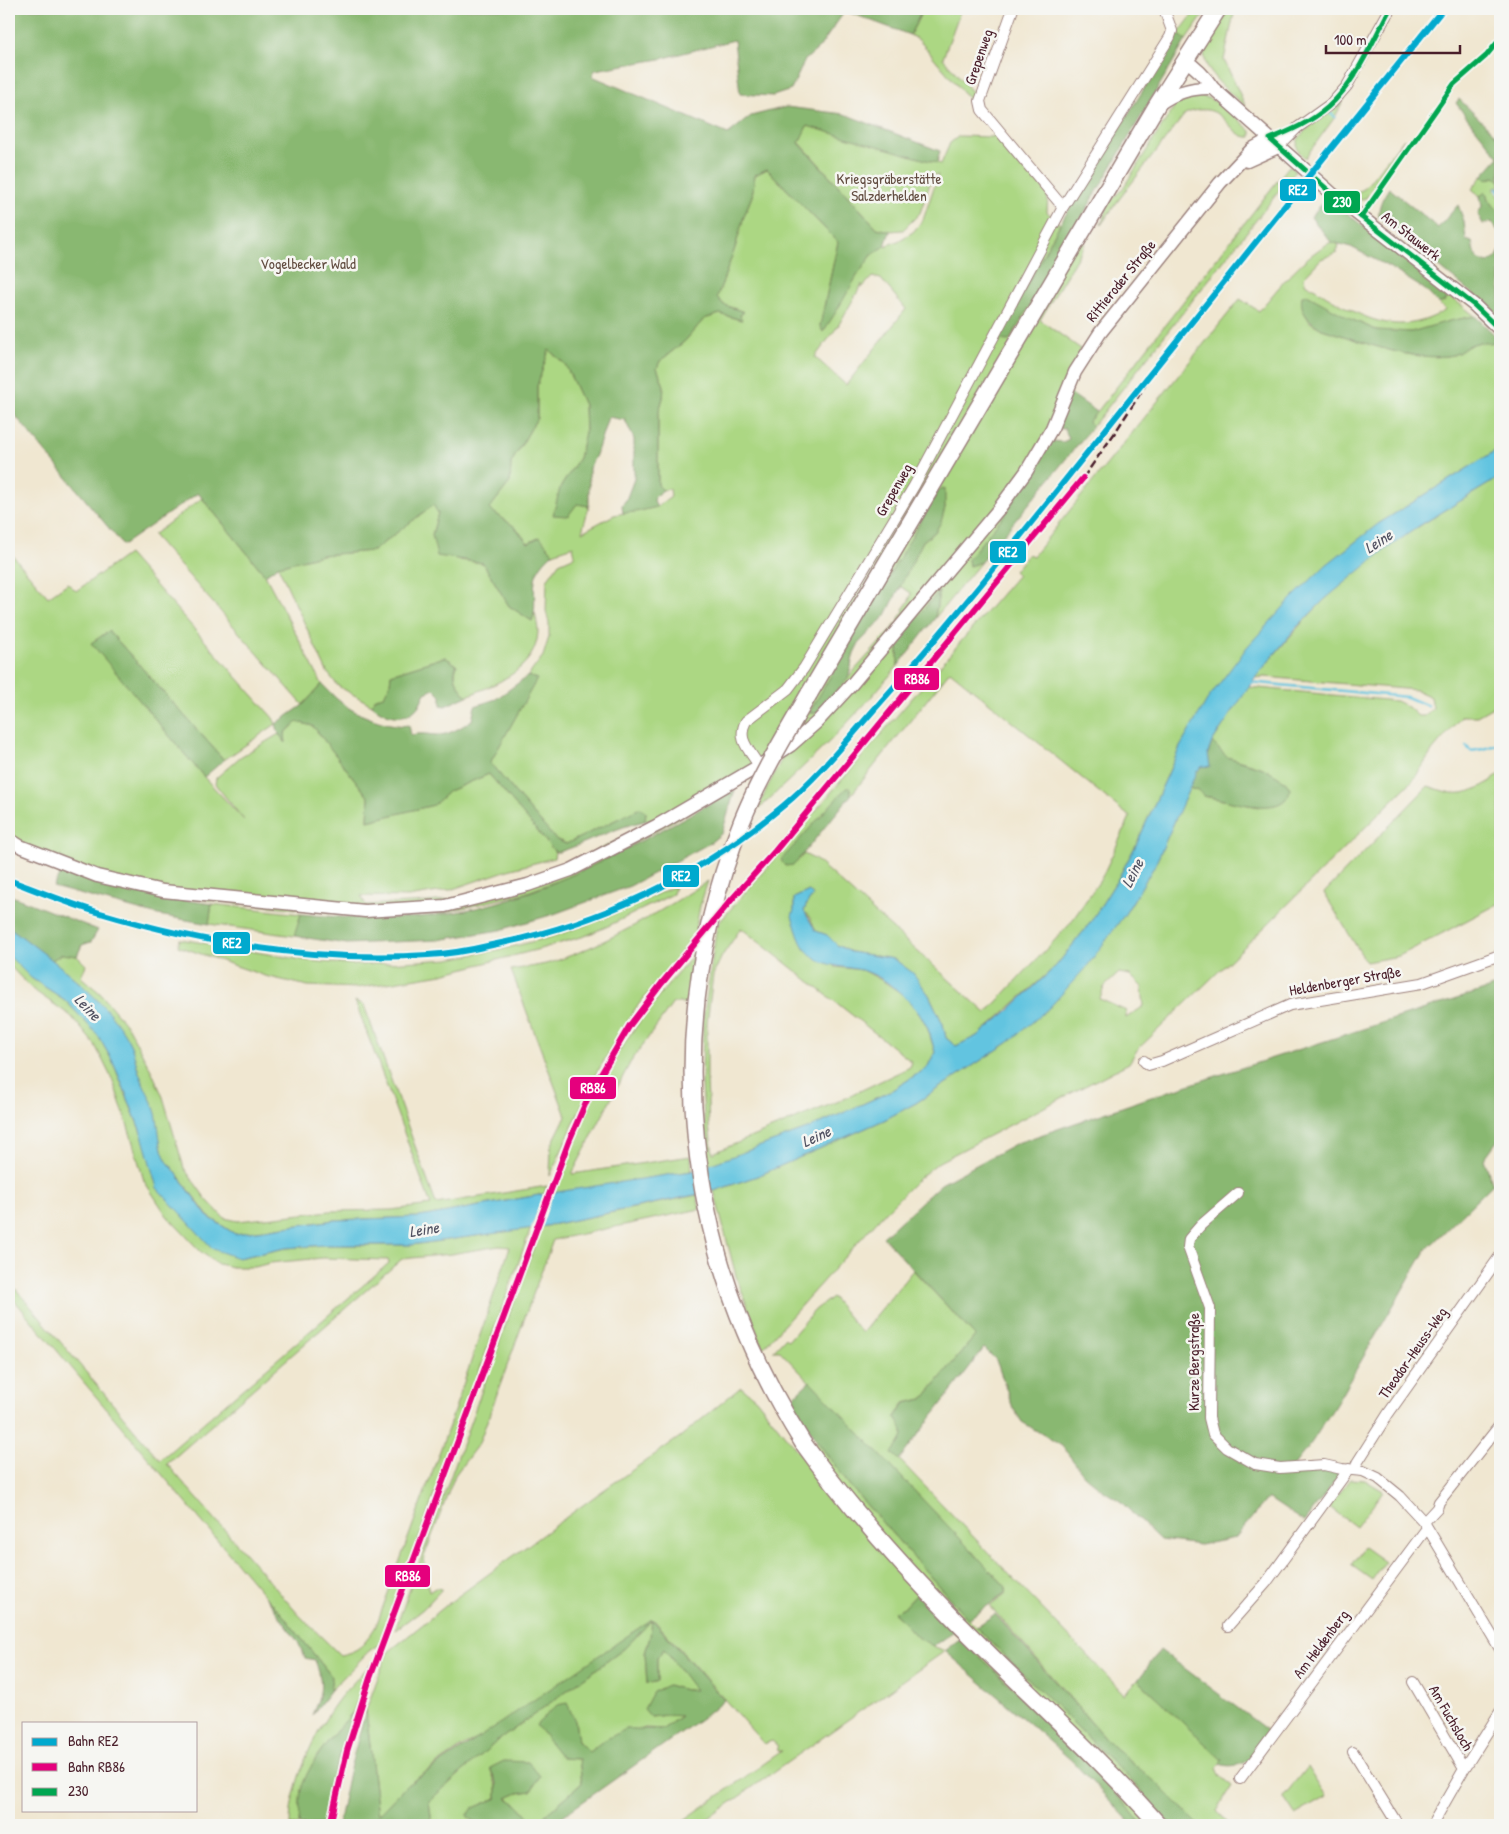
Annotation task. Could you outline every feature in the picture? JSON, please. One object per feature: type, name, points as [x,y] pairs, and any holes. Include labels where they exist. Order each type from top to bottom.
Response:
[{"type":"main road","points":[[1159,1825],[1118,1780],[956,1620],[876,1536],[839,1492],[802,1442],[772,1392],[751,1348],[736,1312],[718,1256],[704,1199],[697,1152],[693,1057],[701,972],[712,916],[725,869],[754,794],[809,694],[1158,105],[1218,9]]},
{"type":"street","name":"Grepenweg","points":[[1013,9],[980,101],[982,110],[1063,206]]},
{"type":"street","name":"Grepenweg","points":[[759,766],[742,740],[742,728],[746,720],[788,689],[804,668],[914,486],[1063,206],[1170,36],[1172,31],[1164,9]]},
{"type":"street","points":[[1274,143],[1332,103],[1347,86],[1390,9]]},
{"type":"street","name":"Am Stauwerk","points":[[1185,60],[1186,67],[1195,78],[1213,88],[1337,198],[1474,305],[1498,327]]},
{"type":"street","points":[[1158,105],[1184,91],[1213,88]]},
{"type":"street","name":"Rittieroder Straße","points":[[9,839],[20,846],[97,876],[163,891],[365,911],[445,906],[528,885],[571,870],[658,825],[759,766],[804,734],[852,684],[1008,497],[1036,457],[1052,428],[1069,384],[1100,333],[1220,183],[1236,167],[1274,143]]},
{"type":"street","name":"Heldenberger Straße","points":[[1144,1061],[1148,1065],[1162,1061],[1290,1005],[1422,983],[1500,955]]},
{"type":"street","name":"Kurze Bergstraße","points":[[1238,1193],[1201,1225],[1189,1239],[1188,1247],[1210,1308],[1208,1418],[1213,1434],[1227,1448],[1254,1464],[1280,1468],[1324,1465],[1363,1471],[1378,1478],[1400,1496],[1425,1525],[1500,1649]]},
{"type":"street","name":"Theodor-Heuss-Weg","points":[[1352,1470],[1388,1414],[1500,1256]]},
{"type":"street","points":[[1425,1525],[1439,1502],[1500,1425]]},
{"type":"street","points":[[1228,1626],[1266,1583],[1352,1470]]},
{"type":"street","name":"Am Heldenberg","points":[[1240,1779],[1425,1525]]},
{"type":"street","name":"Am Fuchsloch","points":[[1413,1682],[1464,1769]]},
{"type":"street","name":"Am Fuchsloch","points":[[1432,1825],[1500,1712]]},
{"type":"street","points":[[1353,1752],[1398,1825]]},
{"type":"green space","name":"Vogelbecker Wald","points":[[9,9],[923,9],[910,35],[845,11],[819,48],[805,60],[791,90],[773,96],[740,94],[734,40],[660,59],[595,70],[592,76],[728,134],[751,116],[786,107],[844,114],[940,151],[937,163],[807,126],[799,143],[877,228],[890,231],[885,246],[872,255],[823,332],[820,326],[838,242],[767,169],[755,175],[752,196],[717,297],[724,305],[744,312],[740,315],[742,320],[720,314],[704,319],[685,341],[660,361],[657,368],[664,386],[658,415],[658,485],[663,490],[655,496],[654,502],[657,507],[623,513],[622,505],[626,500],[634,479],[634,439],[625,420],[608,417],[596,455],[589,468],[589,506],[577,504],[568,516],[553,515],[560,488],[579,458],[585,432],[584,405],[565,364],[549,350],[537,386],[537,418],[511,463],[510,482],[489,509],[515,527],[528,543],[540,537],[553,553],[541,565],[536,576],[532,621],[509,606],[483,563],[437,556],[432,535],[438,513],[433,505],[373,551],[321,555],[278,566],[265,575],[198,493],[123,545],[9,408]]},
{"type":"green space","points":[[923,9],[961,9],[943,58],[975,95],[972,103],[919,40],[910,35]]},
{"type":"green space","points":[[1197,9],[1208,9],[1186,40],[1178,34]]},
{"type":"green space","points":[[1230,9],[1235,9],[1224,60],[1246,107],[1217,80],[1206,63],[1204,54],[1211,36]]},
{"type":"green space","points":[[1178,34],[1186,40],[1009,341],[997,340],[1060,224]]},
{"type":"green space","points":[[1197,95],[1220,104],[1251,131],[1251,137],[1243,136],[1218,114],[1209,110],[1199,110],[1185,114],[1101,225],[1109,203],[1123,188],[1176,104],[1186,98]]},
{"type":"green space","points":[[1345,98],[1335,117],[1305,158],[1299,151],[1297,144],[1300,137],[1305,131],[1335,109]]},
{"type":"green space","points":[[1459,99],[1500,139],[1500,181],[1495,177],[1487,179],[1482,176],[1499,157],[1456,103]]},
{"type":"green space","name":"Kriegsgräberstätte Salzderhelden","points":[[807,125],[941,164],[950,143],[959,136],[993,137],[995,131],[1048,194],[1047,212],[1060,224],[997,339],[1073,235],[1085,244],[1040,320],[1081,349],[1063,387],[1052,441],[1005,514],[968,559],[969,566],[981,562],[935,618],[939,592],[898,640],[898,666],[831,740],[758,810],[795,733],[789,713],[752,777],[585,870],[525,893],[442,913],[362,915],[166,896],[9,845],[9,551],[48,597],[68,583],[76,591],[128,554],[273,718],[276,724],[224,760],[109,631],[92,643],[204,777],[244,820],[215,784],[216,778],[240,757],[279,734],[285,742],[285,733],[297,722],[313,726],[369,798],[368,821],[433,805],[449,791],[489,774],[555,852],[554,858],[508,870],[450,890],[408,897],[361,896],[366,905],[435,901],[499,888],[553,870],[606,846],[654,820],[645,821],[646,812],[640,808],[567,844],[555,839],[490,763],[536,679],[528,676],[543,656],[549,637],[549,623],[546,611],[547,580],[559,563],[575,556],[573,546],[553,553],[540,537],[528,544],[515,527],[489,509],[510,482],[511,463],[537,418],[537,386],[549,350],[565,364],[584,405],[585,433],[579,458],[560,488],[575,503],[589,506],[582,532],[614,515],[657,507],[671,497],[670,489],[663,490],[658,485],[658,415],[664,386],[657,368],[660,361],[685,341],[704,319],[720,314],[741,320],[740,315],[744,312],[724,305],[717,297],[752,196],[755,175],[767,169],[838,242],[820,326],[872,255],[913,232],[923,220],[938,175],[933,175],[920,213],[903,230],[890,231],[877,228],[799,142]],"holes":[[[872,277],[881,279],[906,309],[846,385],[815,357],[838,326],[862,284],[862,288]],[[944,497],[945,508],[935,532],[923,541],[896,593],[902,587],[911,593],[899,621],[816,713],[810,713]]]},
{"type":"green space","points":[[1404,138],[1366,198],[1357,200],[1350,195],[1364,189]]},
{"type":"green space","points":[[1289,166],[1295,171],[1093,426],[1088,422]]},
{"type":"green space","points":[[1482,176],[1487,179],[1495,177],[1500,179],[1500,190],[1497,187],[1493,189],[1500,197],[1500,213],[1488,199],[1486,193],[1480,196],[1472,189]]},
{"type":"green space","points":[[1389,188],[1438,228],[1458,205],[1464,221],[1466,240],[1472,242],[1478,258],[1488,263],[1496,258],[1500,251],[1500,316],[1379,218],[1381,203]]},
{"type":"green space","points":[[1486,192],[1488,199],[1500,213],[1500,234],[1492,222],[1483,224],[1478,214],[1482,206],[1480,196]]},
{"type":"green space","points":[[1327,197],[1443,291],[1446,297],[1445,301],[1439,304],[1424,289],[1389,267],[1351,247],[1331,242],[1311,217]]},
{"type":"green space","points":[[1331,242],[1338,244],[1336,253],[1321,259],[1304,277],[1305,283],[1356,313],[1390,323],[1408,324],[1426,319],[1446,310],[1439,304],[1445,301],[1446,297],[1443,291],[1475,316],[1411,332],[1398,332],[1376,330],[1353,320],[1304,312],[1310,322],[1322,329],[1387,350],[1437,357],[1459,353],[1473,344],[1500,340],[1500,448],[1378,524],[1180,747],[1137,843],[1119,877],[1090,923],[1056,966],[979,1035],[956,1046],[946,1038],[943,1024],[929,995],[913,974],[894,959],[851,952],[837,945],[827,935],[816,931],[810,918],[804,911],[807,903],[813,896],[809,891],[794,898],[794,910],[835,967],[863,970],[908,998],[926,1024],[935,1052],[927,1068],[889,1092],[810,1128],[710,1165],[706,1150],[702,1084],[703,1020],[717,925],[774,859],[773,857],[780,848],[786,845],[1018,575],[1014,571],[1028,554],[1033,556],[1240,299],[1259,311],[1292,273],[1320,248]],"holes":[[[950,671],[1130,817],[1101,879],[1069,925],[986,1013],[816,860],[804,854],[794,865],[850,788],[851,795]],[[741,928],[912,1062],[910,1067],[839,1101],[713,1153],[709,1127],[707,1023],[713,975],[722,956]]]},
{"type":"green space","points":[[1307,295],[1376,330],[1411,332],[1475,316],[1499,339],[1492,343],[1473,344],[1453,355],[1437,357],[1404,353],[1370,345],[1322,329],[1313,323],[1304,312],[1302,296]]},
{"type":"green space","points":[[1070,393],[1097,412],[1088,422],[1093,426],[981,562],[969,566],[968,559],[1005,514],[1052,441],[1063,442],[1069,439],[1065,429],[1056,428]]},
{"type":"green space","points":[[1500,477],[1500,714],[1498,704],[1477,716],[1462,716],[1433,750],[1414,779],[1269,923],[1137,1050],[1129,1063],[939,1162],[919,1178],[885,1212],[763,1348],[736,1276],[714,1191],[760,1175],[884,1120],[916,1103],[1009,1042],[1125,914],[1155,865],[1189,788],[1200,791],[1203,796],[1259,807],[1263,768],[1227,757],[1212,742],[1248,687],[1396,701],[1408,707],[1418,716],[1424,716],[1433,708],[1431,697],[1416,690],[1265,677],[1255,678],[1288,639],[1335,589],[1366,563],[1441,512]],"holes":[[[1119,973],[1130,975],[1142,987],[1144,1006],[1126,1018],[1126,1011],[1100,999],[1104,987]]]},
{"type":"green space","points":[[945,489],[945,508],[941,522],[935,532],[923,541],[886,615],[859,643],[854,653],[848,679],[816,713],[809,713],[939,490]]},
{"type":"green space","points":[[202,498],[265,575],[322,684],[303,705],[153,535]]},
{"type":"green space","points":[[433,504],[438,513],[432,535],[458,560],[483,563],[509,606],[532,621],[535,612],[538,632],[536,645],[530,656],[513,674],[467,696],[456,678],[457,665],[445,657],[391,674],[390,684],[384,697],[375,698],[372,705],[338,686],[327,672],[278,566],[321,555],[373,551]]},
{"type":"green space","points":[[939,591],[935,618],[898,666],[898,640]]},
{"type":"green space","points":[[109,631],[224,760],[204,777],[91,643]]},
{"type":"green space","points":[[445,657],[457,665],[455,677],[467,696],[445,706],[441,705],[441,696],[434,689],[425,693],[415,710],[404,716],[387,714],[372,705],[375,698],[384,696],[390,684],[391,674]]},
{"type":"green space","points":[[528,676],[537,679],[490,763],[555,839],[566,844],[640,808],[646,812],[645,821],[555,852],[489,774],[449,791],[434,805],[368,821],[369,798],[313,726],[297,722],[285,733],[286,743],[279,734],[276,724],[303,705],[322,684],[348,708],[374,720],[393,725],[409,725],[411,735],[441,735],[450,733],[472,720],[475,706],[496,699]]},
{"type":"green space","points":[[1212,742],[1227,757],[1263,768],[1285,781],[1290,789],[1286,799],[1278,804],[1253,806],[1203,796],[1199,791],[1189,788],[1197,771],[1203,766],[1209,767],[1208,753]]},
{"type":"green space","points":[[1500,774],[1500,903],[1399,956],[1366,962],[1324,893],[1428,786],[1449,792],[1471,791]]},
{"type":"green space","points":[[846,788],[850,788],[851,795],[794,865],[785,866],[781,860]]},
{"type":"green space","points":[[735,790],[722,833],[710,843],[630,886],[554,914],[500,930],[438,940],[347,944],[294,936],[301,914],[369,918],[420,917],[476,908],[515,897],[554,883],[591,866]]},
{"type":"green space","points":[[61,872],[141,894],[212,904],[209,924],[158,915],[53,887]]},
{"type":"green space","points":[[708,881],[700,906],[694,938],[635,1009],[596,1074],[550,1176],[551,1146],[566,1116],[511,970],[551,963],[596,945],[653,915]]},
{"type":"green space","points":[[675,886],[673,894],[585,936],[442,974],[357,988],[308,986],[265,976],[178,946],[180,939],[309,961],[358,965],[449,959],[503,949],[551,937],[597,921]]},
{"type":"green space","points":[[9,895],[98,930],[91,942],[82,945],[77,956],[62,954],[52,960],[9,927]]},
{"type":"green space","points":[[212,904],[301,914],[294,936],[209,924]]},
{"type":"green space","points":[[60,953],[77,956],[86,965],[81,977],[100,993],[128,1027],[163,1097],[184,1168],[206,1199],[224,1218],[238,1221],[330,1211],[391,1210],[431,1205],[355,1001],[364,1005],[436,1204],[547,1186],[544,1194],[420,1217],[335,1220],[235,1234],[208,1216],[165,1160],[131,1046],[83,986],[52,960]]},
{"type":"green space","points":[[695,953],[689,1003],[673,1003],[630,1063],[572,1174],[691,1156],[692,1171],[552,1194],[580,1122],[613,1060],[638,1023]]},
{"type":"green space","points":[[9,956],[31,978],[65,1000],[97,1034],[112,1060],[142,1135],[238,1258],[286,1248],[325,1245],[411,1245],[531,1228],[381,1643],[369,1651],[330,1691],[332,1677],[282,1614],[9,1294],[9,1281],[160,1460],[389,1263],[388,1260],[323,1258],[270,1263],[255,1267],[232,1267],[218,1264],[201,1252],[167,1216],[144,1181],[113,1081],[95,1045],[71,1016],[32,989],[9,965]],"holes":[[[499,1246],[510,1247],[449,1426],[376,1626],[358,1649],[340,1655],[299,1615],[167,1464],[402,1259],[451,1254]]]},
{"type":"green space","points":[[1500,985],[1500,1137],[1484,1159],[1493,1184],[1425,1251],[1336,1404],[1312,1442],[1290,1470],[1341,1473],[1304,1522],[1268,1498],[1235,1538],[1200,1545],[1160,1540],[1120,1501],[1102,1490],[1084,1475],[1062,1446],[1022,1422],[1013,1408],[996,1360],[984,1348],[899,1460],[892,1453],[903,1435],[902,1428],[895,1417],[905,1403],[923,1399],[975,1336],[883,1237],[941,1184],[1017,1143],[1157,1095]]},
{"type":"green space","points":[[697,1195],[700,1209],[553,1240],[479,1443],[455,1475],[424,1557],[429,1592],[435,1588],[442,1589],[423,1609],[395,1630],[541,1227]]},
{"type":"green space","points":[[913,1270],[975,1336],[923,1399],[904,1403],[895,1417],[902,1428],[903,1435],[893,1453],[1124,1694],[1138,1680],[1223,1760],[1217,1768],[1221,1777],[1232,1786],[1217,1810],[1229,1825],[1199,1825],[1159,1785],[1111,1745],[990,1606],[1005,1595],[1006,1587],[780,1351],[773,1351],[785,1338],[788,1341],[815,1310],[832,1297],[862,1333]]},
{"type":"green space","points":[[810,1381],[1006,1587],[1005,1594],[968,1619],[850,1486],[817,1441],[790,1400]]},
{"type":"green space","points":[[741,1387],[756,1399],[800,1454],[817,1441],[850,1486],[968,1619],[1135,1784],[1170,1825],[1143,1825],[1105,1782],[1090,1760],[961,1639],[917,1594],[906,1606],[894,1613],[933,1646],[945,1651],[699,1825],[677,1825],[782,1751],[778,1751],[777,1745],[772,1741],[764,1744],[653,1619],[645,1653],[647,1684],[657,1681],[657,1658],[664,1649],[696,1690],[685,1690],[668,1685],[651,1717],[682,1715],[663,1729],[645,1728],[603,1741],[589,1752],[578,1741],[575,1721],[552,1744],[562,1758],[579,1759],[582,1783],[535,1824],[518,1805],[507,1798],[518,1793],[531,1791],[540,1776],[490,1768],[497,1787],[497,1798],[474,1808],[467,1816],[479,1825],[432,1825],[429,1801],[495,1743],[625,1648],[650,1621],[485,1735],[465,1745],[407,1785],[378,1816],[366,1710],[387,1653],[453,1600],[598,1494],[680,1437]]},
{"type":"green space","points":[[1350,1479],[1365,1480],[1383,1491],[1356,1527],[1328,1506]]},
{"type":"green space","points":[[1364,1547],[1385,1562],[1372,1580],[1351,1565]]},
{"type":"green space","points":[[917,1594],[954,1631],[933,1646],[917,1637],[894,1612],[906,1606]]},
{"type":"green space","points":[[265,1596],[282,1614],[332,1677],[330,1691],[312,1715],[321,1688],[320,1676],[315,1660],[305,1658],[298,1642]]},
{"type":"green space","points":[[995,1614],[1111,1745],[1159,1785],[1199,1825],[1170,1825],[1135,1784],[976,1627]]},
{"type":"green space","points":[[652,1619],[724,1700],[710,1712],[550,1825],[479,1825],[467,1816],[473,1808],[497,1798],[497,1783],[490,1768],[504,1761],[528,1762],[540,1776],[531,1791],[518,1793],[507,1798],[518,1805],[535,1824],[582,1783],[579,1759],[562,1758],[536,1725],[557,1705],[567,1703],[575,1721],[578,1741],[589,1752],[603,1741],[626,1729],[663,1729],[681,1716],[651,1717],[644,1709],[653,1692],[668,1685],[685,1690],[695,1690],[664,1649],[657,1658],[657,1681],[647,1684],[645,1653],[650,1637],[652,1620],[625,1648],[495,1743],[429,1801],[432,1825],[338,1825],[349,1772],[366,1710],[378,1815],[407,1785]]},
{"type":"green space","points":[[961,1639],[1090,1760],[1105,1782],[1143,1825],[1133,1825],[1071,1760],[945,1651]]},
{"type":"green space","points":[[1160,1650],[1271,1733],[1251,1759],[1236,1765],[1220,1764],[1222,1760],[1138,1680]]},
{"type":"green space","points":[[372,1663],[353,1712],[317,1756],[301,1790],[299,1825],[290,1825],[291,1810],[298,1778],[319,1730],[340,1698]]},
{"type":"green space","points":[[353,1712],[335,1771],[324,1825],[299,1825],[300,1794],[305,1779],[323,1748]]},
{"type":"green space","points":[[1307,1767],[1326,1797],[1295,1815],[1283,1797]]},
{"type":"water","name":"Leine","points":[[1500,448],[1500,477],[1419,526],[1381,553],[1324,600],[1296,628],[1255,678],[1212,742],[1208,753],[1210,767],[1203,766],[1197,771],[1155,865],[1125,914],[1088,965],[1050,1007],[1009,1042],[916,1103],[884,1120],[760,1175],[714,1191],[541,1227],[411,1245],[325,1245],[286,1248],[238,1258],[213,1249],[157,1188],[142,1135],[123,1086],[112,1060],[97,1034],[65,1000],[31,978],[9,956],[9,927],[77,980],[109,1012],[122,1029],[131,1046],[139,1072],[155,1110],[162,1148],[167,1161],[207,1216],[235,1234],[335,1220],[420,1217],[544,1194],[692,1171],[810,1128],[889,1092],[927,1068],[935,1052],[925,1023],[898,990],[870,973],[819,960],[804,948],[792,916],[794,898],[809,891],[813,896],[807,903],[804,911],[816,931],[827,935],[837,945],[851,952],[894,959],[913,973],[929,995],[943,1024],[946,1038],[956,1046],[979,1035],[1056,966],[1090,923],[1119,877],[1137,843],[1180,747],[1207,700],[1247,647],[1291,599],[1326,565],[1378,524]]},
{"type":"pier","points":[[553,1191],[540,1230],[530,1231],[545,1192]]},
{"type":"waterway","points":[[1330,113],[1335,117]]},
{"type":"waterway","points":[[1497,189],[1500,193]]},
{"type":"waterway","points":[[1249,682],[1407,697],[1428,706]]},
{"type":"waterway","points":[[1466,746],[1471,751],[1500,744]]},
{"type":"railway","points":[[1083,478],[1192,319]]},
{"type":"rail line","name":"RE2","points":[[9,880],[97,912],[219,942],[302,953],[344,956],[428,955],[484,947],[532,936],[571,924],[646,894],[717,854],[783,806],[809,782],[928,648],[1443,9]]},
{"type":"rail line","name":"RB86","points":[[330,1825],[347,1751],[370,1678],[569,1141],[590,1093],[630,1025],[662,983],[775,851],[1083,478]]},
{"type":"transit line","name":"230","points":[[1390,9],[1363,61],[1338,97],[1328,107],[1307,122],[1270,139],[1337,198],[1474,305],[1500,330]]},
{"type":"transit line","name":"230","points":[[1361,217],[1454,84],[1486,56],[1500,39]]}]
